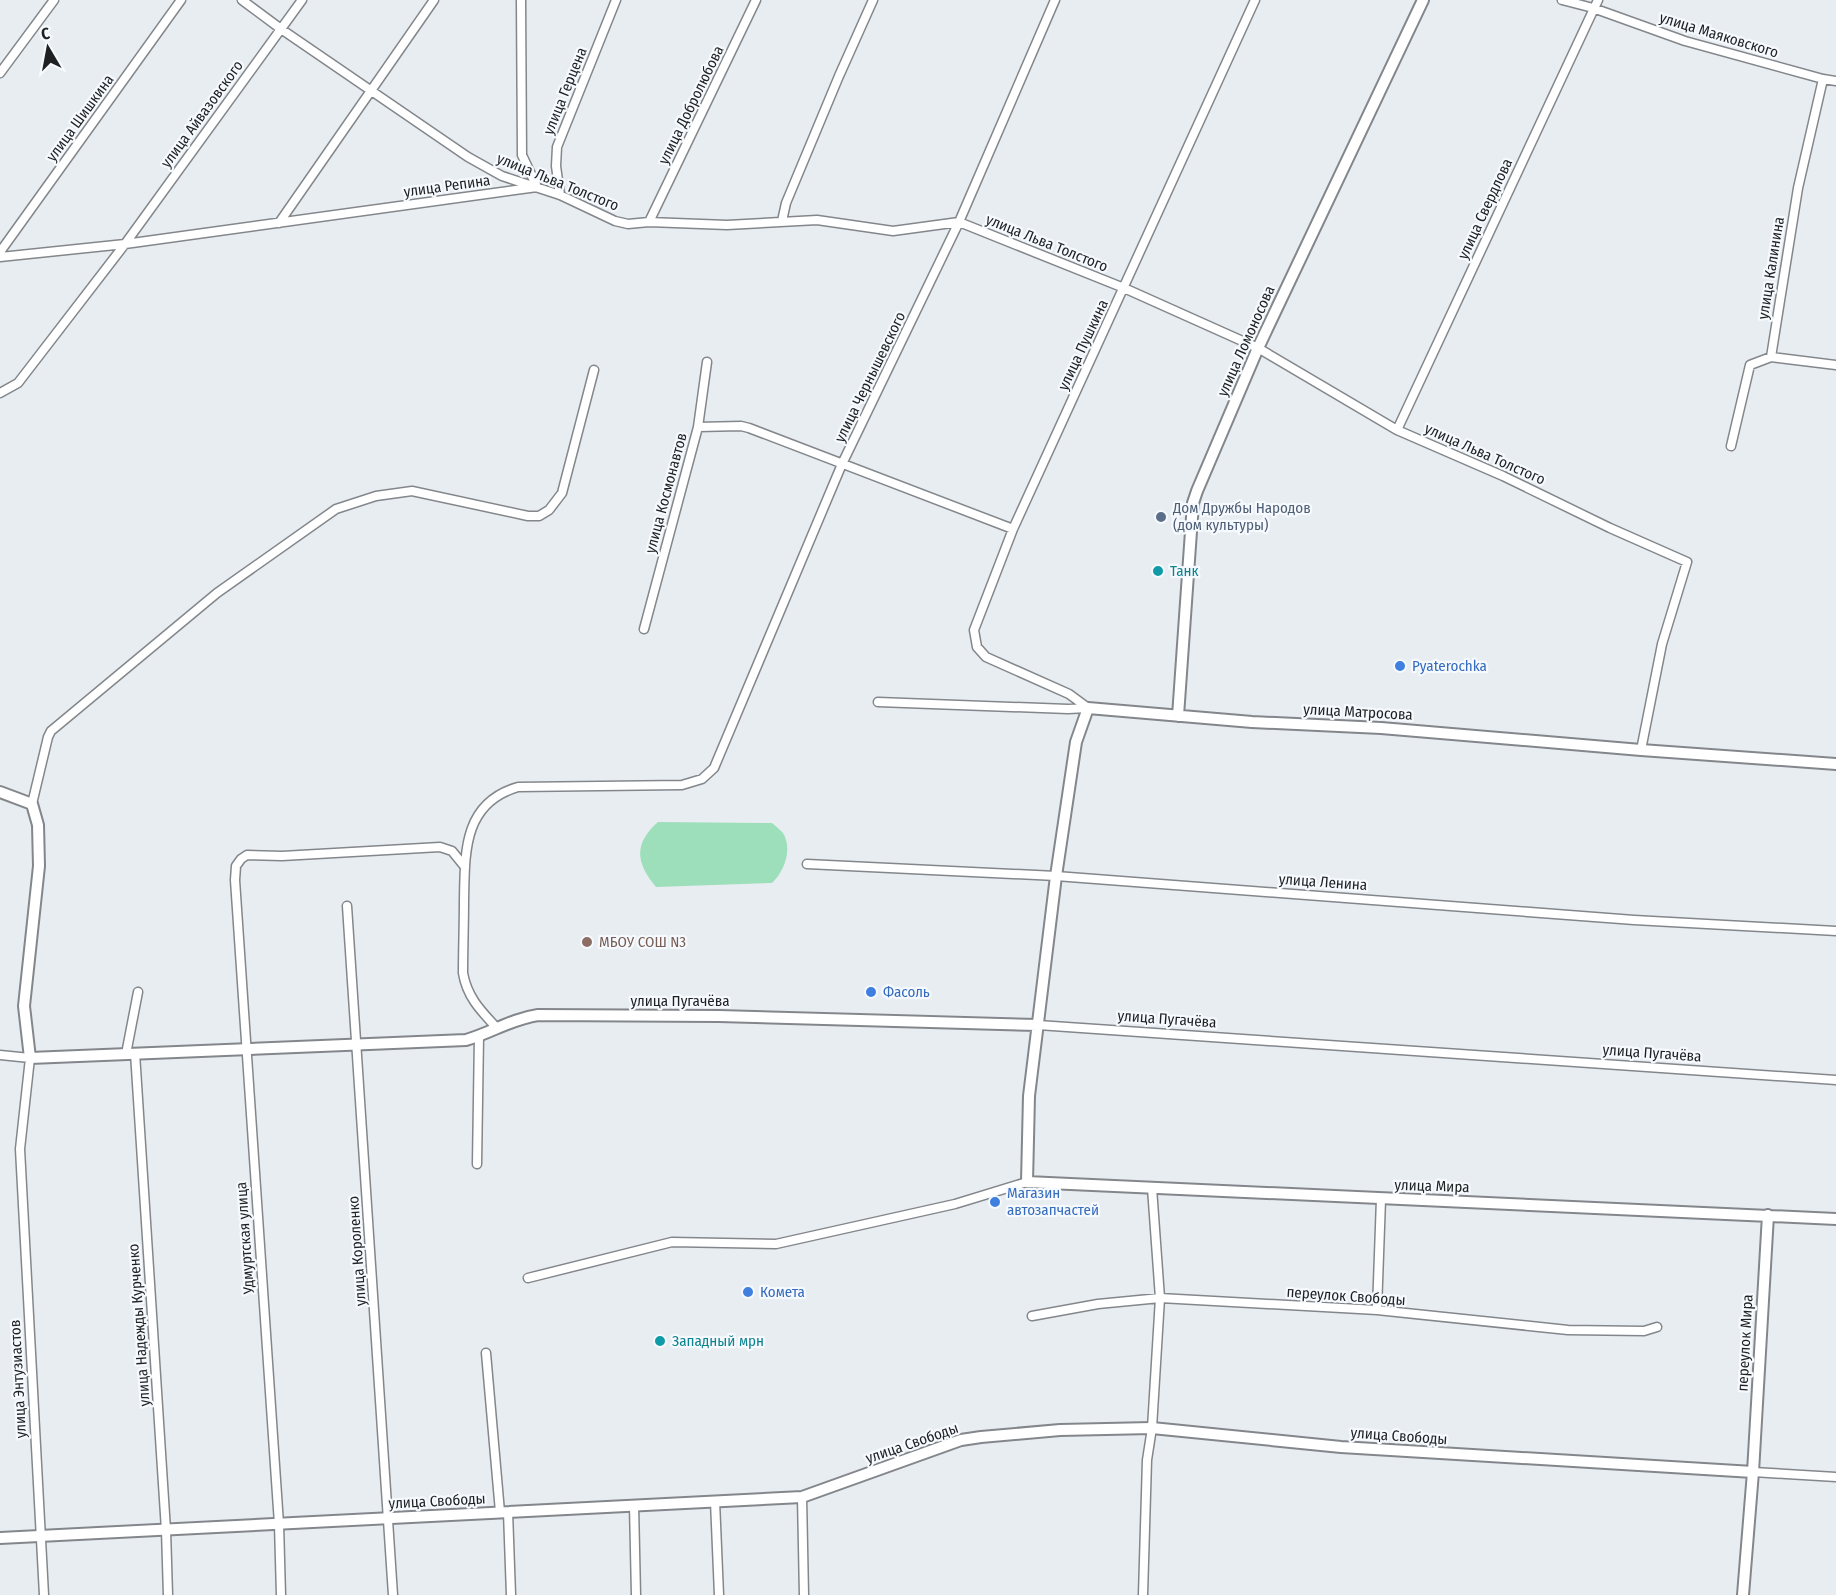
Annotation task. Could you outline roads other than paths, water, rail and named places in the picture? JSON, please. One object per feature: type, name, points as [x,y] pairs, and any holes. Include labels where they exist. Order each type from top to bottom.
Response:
[{"type":"street","points":[[0,73],[54,0]]},
{"type":"street","name":"улица Шишкина","points":[[0,252],[181,0]]},
{"type":"street","name":"улица Льва Толстого","points":[[242,0],[280,29],[468,157],[502,176],[560,195],[615,221],[628,224],[649,222],[727,225],[817,220],[893,231],[959,222],[1124,288],[1258,348],[1397,430],[1503,476],[1610,528],[1687,562],[1662,644],[1641,750]]},
{"type":"street","name":"улица Айвазовского","points":[[125,244],[302,0]]},
{"type":"street","points":[[279,223],[434,0]]},
{"type":"street","points":[[521,0],[522,155],[537,188]]},
{"type":"street","name":"улица Герцена","points":[[560,195],[556,166],[557,147],[616,0]]},
{"type":"street","name":"улица Добролюбова","points":[[649,222],[756,0]]},
{"type":"street","points":[[782,221],[786,203],[873,0]]},
{"type":"street","name":"улица Чернышевского","points":[[465,867],[466,846],[475,819],[490,801],[508,790],[518,787],[682,785],[702,778],[714,768],[842,464],[959,222],[1055,0]]},
{"type":"street","name":"улица Пушкина","points":[[1088,708],[1069,694],[980,653],[974,639],[976,622],[1013,529],[1255,0]]},
{"type":"street","name":"улица Ломоносова","points":[[1178,716],[1193,503],[1258,348],[1423,0]]},
{"type":"street","name":"улица Маяковского","points":[[1562,0],[1595,4],[1685,41],[1836,81]]},
{"type":"street","name":"улица Свердлова","points":[[1397,430],[1595,4]]},
{"type":"street","name":"улица Калинина","points":[[1771,357],[1798,188],[1823,79]]},
{"type":"street","name":"улица Репина","points":[[0,257],[125,244],[537,188]]},
{"type":"street","points":[[0,393],[18,383],[125,244]]},
{"type":"street","points":[[1731,446],[1750,364],[1771,357],[1836,365]]},
{"type":"street","name":"улица Космонавтов","points":[[644,629],[698,427],[708,362]]},
{"type":"street","points":[[0,792],[32,804],[51,731],[217,593],[336,509],[376,496],[412,491],[528,516],[539,516],[549,510],[562,493],[594,370]]},
{"type":"street","points":[[698,427],[741,426],[749,428],[1013,529]]},
{"type":"street","name":"улица Матросова","points":[[878,702],[1088,708],[1252,722],[1381,728],[1836,764]]},
{"type":"street","points":[[528,1278],[672,1242],[776,1244],[955,1204],[1027,1182],[1029,1096],[1056,876],[1076,742],[1088,708]]},
{"type":"street","name":"улица Энтузиастов","points":[[32,804],[38,825],[39,866],[24,1006],[30,1058],[20,1149],[44,1595]]},
{"type":"street","name":"Удмуртская улица","points":[[281,1595],[279,1524],[246,1049],[236,866],[247,855],[282,856],[440,847],[452,851],[465,867]]},
{"type":"street","name":"улица Ленина","points":[[807,864],[1056,876],[1634,920],[1836,931]]},
{"type":"street","points":[[465,867],[463,974],[465,987],[478,1007],[496,1027]]},
{"type":"street","name":"улица Короленко","points":[[347,906],[393,1595]]},
{"type":"street","name":"улица Надежды Курченко","points":[[138,992],[131,1053],[166,1530],[168,1595]]},
{"type":"street","name":"улица Пугачёва","points":[[30,1058],[466,1040],[522,1017],[538,1015],[719,1016],[1038,1025],[1836,1080]]},
{"type":"street","points":[[477,1164],[479,1036]]},
{"type":"street","points":[[0,1055],[30,1058]]},
{"type":"street","name":"улица Мира","points":[[1027,1182],[1836,1219]]},
{"type":"street","points":[[1143,1595],[1147,1460],[1152,1428],[1160,1298],[1152,1188]]},
{"type":"street","points":[[1377,1310],[1381,1199]]},
{"type":"street","name":"переулок Мира","points":[[1743,1595],[1753,1472],[1768,1215]]},
{"type":"street","name":"переулок Свободы","points":[[1032,1316],[1098,1304],[1160,1298],[1377,1310],[1568,1330],[1644,1331],[1658,1327]]},
{"type":"street","points":[[486,1353],[511,1595]]},
{"type":"street","name":"улица Свободы","points":[[0,1538],[802,1497],[961,1440],[1060,1430],[1152,1428],[1341,1447],[1836,1477]]},
{"type":"street","points":[[802,1497],[804,1595]]},
{"type":"street","points":[[715,1501],[719,1595]]},
{"type":"street","points":[[633,1505],[636,1595]]},
{"type":"place","name":"Дом Дружбы Народов (дом культуры)","points":[[1161,517]]},
{"type":"place","name":"Танк","points":[[1158,571]]},
{"type":"place","name":"Pyaterochka","points":[[1400,666]]},
{"type":"place","name":"МБОУ СОШ N3","points":[[587,942]]},
{"type":"place","name":"Фасоль","points":[[871,992]]},
{"type":"place","name":"Магазин автозапчастей","points":[[995,1202]]},
{"type":"place","name":"Комета","points":[[748,1292]]},
{"type":"place","name":"Западный мрн","points":[[660,1341]]}]
